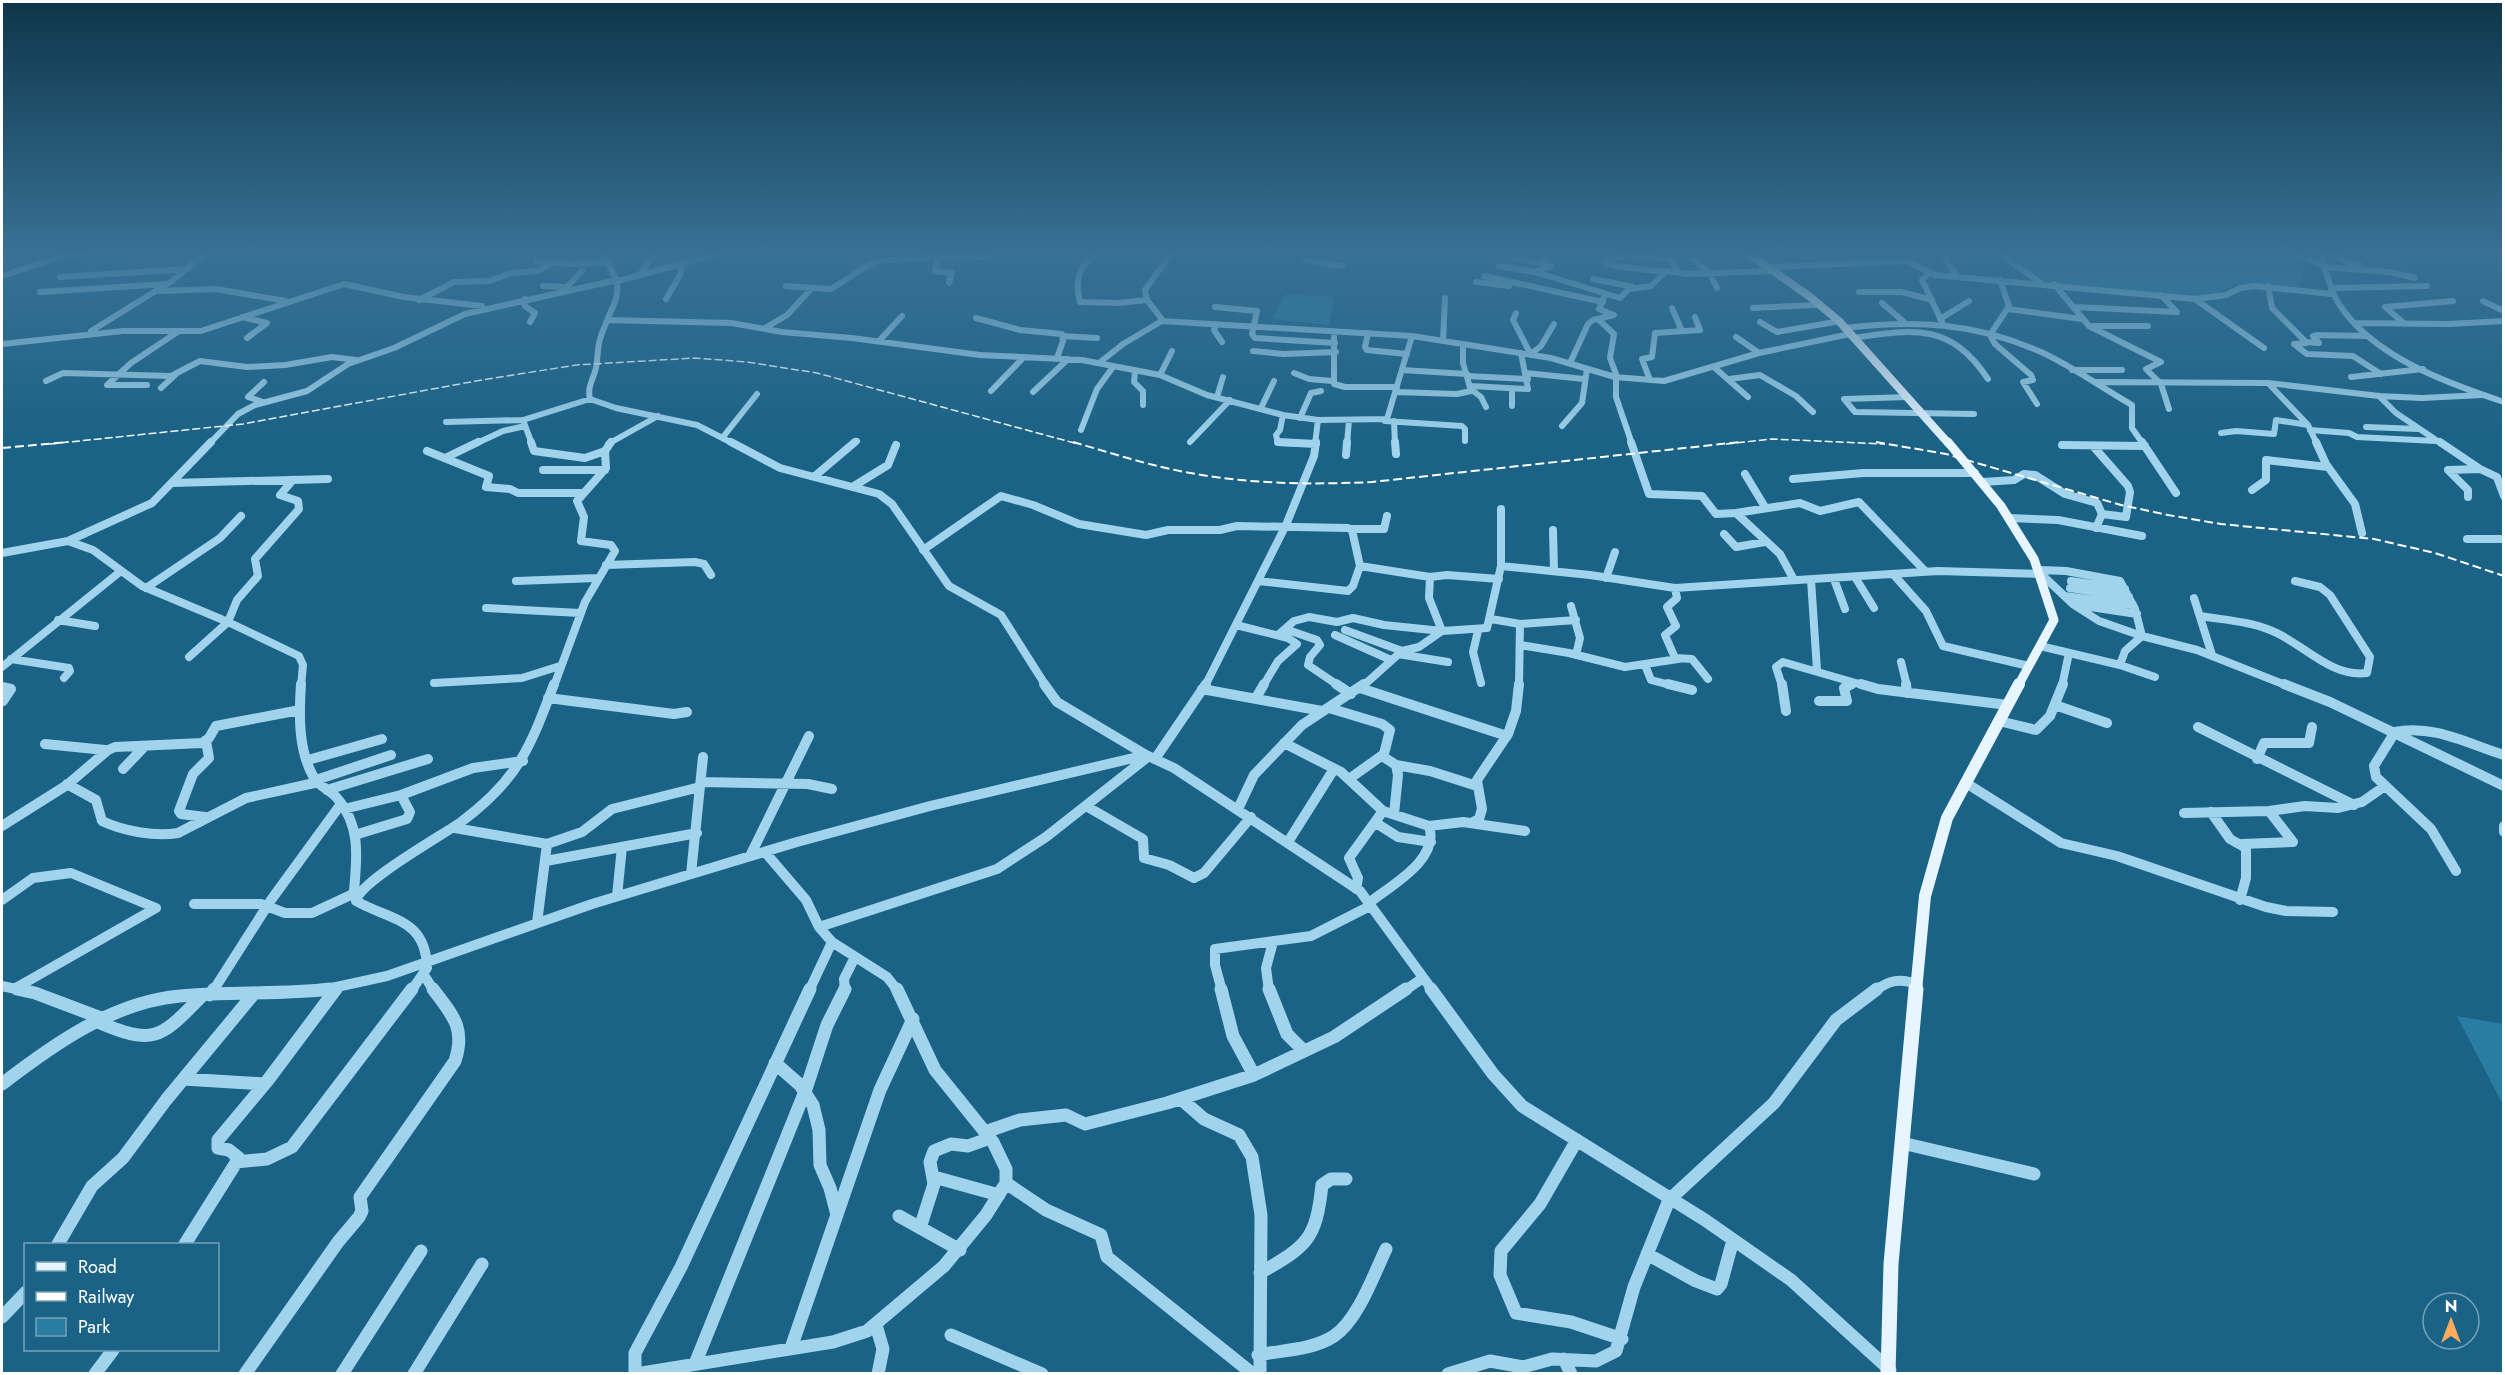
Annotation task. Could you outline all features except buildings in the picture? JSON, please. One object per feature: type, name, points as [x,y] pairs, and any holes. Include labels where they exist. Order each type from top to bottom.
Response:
[{"type":"main road","points":[[1828,316],[1844,329]]},
{"type":"main road","points":[[1831,316],[1922,411],[1983,482],[2008,518],[2040,572],[2054,620],[1947,818],[1925,896],[1891,1264],[1889,1372]]},
{"type":"street","points":[[87,334],[116,316]]},
{"type":"street","points":[[2,554],[68,541],[116,517],[146,506],[172,483],[238,414],[263,402],[307,391],[342,367],[394,348],[461,316]]},
{"type":"street","points":[[530,322],[532,316]]},
{"type":"street","points":[[590,399],[588,390],[596,367],[600,338],[610,316]]},
{"type":"street","points":[[760,327],[784,316]]},
{"type":"street","points":[[879,341],[902,316]]},
{"type":"street","points":[[1158,316],[1161,321]]},
{"type":"street","points":[[1256,316],[1252,334],[1255,338],[1335,343]]},
{"type":"street","points":[[1443,341],[1444,316]]},
{"type":"street","points":[[1515,316],[1513,320],[1532,354]]},
{"type":"street","points":[[1592,316],[1614,334],[1610,358],[1615,377],[1616,397],[1650,495],[1702,496],[1715,514],[1802,503],[1820,511],[1859,502],[1925,571]]},
{"type":"street","points":[[1570,363],[1588,324],[1613,316]]},
{"type":"street","points":[[1676,316],[1682,331]]},
{"type":"street","points":[[1897,316],[1904,322]]},
{"type":"street","points":[[1939,316],[1941,321]]},
{"type":"street","points":[[1941,321],[1948,316]]},
{"type":"street","points":[[1990,335],[2003,316]]},
{"type":"street","points":[[2061,316],[2082,319]]},
{"type":"street","points":[[2080,316],[2090,326],[2160,362],[2146,369],[2161,384],[2169,409]]},
{"type":"street","points":[[2219,316],[2264,348]]},
{"type":"street","points":[[2280,316],[2306,342]]},
{"type":"street","points":[[2350,316],[2367,336],[2424,369],[2482,395],[2504,402]]},
{"type":"street","points":[[2396,316],[2405,324]]},
{"type":"street","points":[[2,344],[130,330],[201,331],[240,317],[267,323],[247,338]]},
{"type":"street","points":[[1650,380],[1642,359],[1652,357],[1655,333],[1701,329],[1695,317]]},
{"type":"street","points":[[976,318],[1020,330],[1096,338]]},
{"type":"street","points":[[608,321],[717,322],[782,332],[879,341],[980,355],[1057,358],[1099,363],[1135,372],[1160,375],[1200,393],[1300,418],[1462,426],[1465,428],[1465,441]]},
{"type":"street","points":[[1099,363],[1121,345],[1161,321],[1412,336],[1532,354],[1615,377],[1673,380],[1844,329],[1931,333],[1964,349],[1980,364],[1988,379]]},
{"type":"street","points":[[1760,322],[1777,332],[1941,321],[2037,351],[2132,405],[2132,428],[2176,493]]},
{"type":"street","points":[[2354,322],[2405,324],[2504,321]]},
{"type":"street","points":[[1216,324],[1214,330],[1222,342]]},
{"type":"street","points":[[1532,354],[1541,346],[1554,324]]},
{"type":"street","points":[[2090,326],[2148,326]]},
{"type":"street","points":[[147,385],[107,385],[117,374],[179,331]]},
{"type":"street","points":[[1332,381],[1336,352],[1333,331]]},
{"type":"street","points":[[1368,333],[1365,347],[1367,350],[1407,354]]},
{"type":"street","points":[[1990,335],[1995,344],[2031,375],[2033,380],[2023,382],[2037,404]]},
{"type":"street","points":[[2367,336],[2316,335],[2313,336],[2319,343],[2294,344],[2309,355],[2352,356],[2381,374]]},
{"type":"street","points":[[1057,358],[1063,336]]},
{"type":"street","points":[[1385,421],[1412,336]]},
{"type":"street","points":[[1736,337],[1759,353]]},
{"type":"street","points":[[1463,344],[1463,360],[1471,388],[1481,397],[1486,406]]},
{"type":"street","points":[[1160,375],[1172,351]]},
{"type":"street","points":[[1253,351],[1275,355],[1305,351],[1336,352]]},
{"type":"street","points":[[1294,373],[1309,379],[1332,381],[1337,386],[1345,387],[1457,394],[1471,388],[1528,389],[1521,353]]},
{"type":"street","points":[[313,356],[358,360]]},
{"type":"street","points":[[161,388],[176,374],[196,362],[239,367],[278,366],[327,357]]},
{"type":"street","points":[[991,391],[1024,357]]},
{"type":"street","points":[[1033,392],[1068,359]]},
{"type":"street","points":[[1081,430],[1097,389],[1113,367]]},
{"type":"street","points":[[1716,368],[1748,397]]},
{"type":"street","points":[[1562,426],[1582,403],[1587,369]]},
{"type":"street","points":[[2351,377],[2424,369]]},
{"type":"street","points":[[1402,370],[1584,379]]},
{"type":"street","points":[[2069,370],[2122,370]]},
{"type":"street","points":[[1135,372],[1134,382],[1143,391],[1143,405]]},
{"type":"street","points":[[46,381],[63,373],[176,374]]},
{"type":"street","points":[[1729,379],[1760,375],[1796,396],[1814,412]]},
{"type":"street","points":[[1217,397],[1223,377]]},
{"type":"street","points":[[1261,408],[1274,381]]},
{"type":"street","points":[[263,402],[248,398],[264,382]]},
{"type":"street","points":[[2093,382],[2161,384],[2268,382],[2379,396],[2422,398],[2482,395]]},
{"type":"street","points":[[2268,382],[2309,428],[2328,467],[2355,504],[2362,533]]},
{"type":"street","points":[[1512,389],[1512,406]]},
{"type":"street","points":[[1300,418],[1311,393],[1321,391]]},
{"type":"street","points":[[723,437],[757,394]]},
{"type":"street","points":[[2379,396],[2419,429],[2480,469],[2498,477],[2504,496]]},
{"type":"street","points":[[1908,397],[1844,399],[1855,412],[1922,411],[1974,414]]},
{"type":"street","points":[[445,458],[502,431],[590,399],[616,408],[697,425],[773,465],[854,486],[886,498],[953,589],[1001,615],[1030,665],[1056,702],[1150,757],[1174,768],[1356,888],[1493,1074],[1522,1106],[1733,1240],[1791,1280],[1889,1372]]},
{"type":"street","points":[[1190,442],[1230,400]]},
{"type":"street","points":[[1283,415],[1280,430],[1276,435],[1278,443],[1316,444]]},
{"type":"street","points":[[524,423],[532,449],[537,452],[585,458],[605,451],[614,440],[658,416]]},
{"type":"street","points":[[819,927],[997,869],[1020,856],[1086,807],[1133,766],[1150,757],[1202,689],[1286,525],[1310,471],[1318,420]]},
{"type":"street","points":[[1346,455],[1349,420]]},
{"type":"street","points":[[2221,433],[2228,430],[2274,435],[2276,420],[2309,428],[2349,433],[2357,437],[2439,441]]},
{"type":"street","points":[[1394,422],[1396,454]]},
{"type":"street","points":[[446,423],[524,423]]},
{"type":"street","points":[[2366,427],[2419,429]]},
{"type":"street","points":[[815,476],[857,441]]},
{"type":"street","points":[[854,486],[890,463],[896,445]]},
{"type":"street","points":[[2062,445],[2145,446]]},
{"type":"street","points":[[2093,446],[2128,486],[2130,492],[2127,497],[2130,508],[2126,517],[2102,514]]},
{"type":"street","points":[[427,451],[489,476],[486,487],[510,489],[518,493],[584,493]]},
{"type":"street","points":[[194,904],[261,904],[285,913],[312,913],[356,894],[380,875],[455,828],[500,790],[523,760],[580,613],[597,578],[615,551],[614,546],[584,543],[580,540],[584,517],[577,501],[605,470],[608,464],[605,451]]},
{"type":"street","points":[[2252,490],[2266,480],[2266,460],[2328,467]]},
{"type":"street","points":[[2468,497],[2468,490],[2448,470],[2480,469]]},
{"type":"street","points":[[543,470],[605,470]]},
{"type":"street","points":[[1794,479],[1863,473],[1900,475],[1975,473]]},
{"type":"street","points":[[1745,474],[1765,507]]},
{"type":"street","points":[[1983,482],[2014,480],[2024,474],[2035,475],[2065,494],[2097,503],[2102,514],[2096,528]]},
{"type":"street","points":[[172,483],[328,479]]},
{"type":"street","points":[[189,657],[228,622],[237,600],[258,576],[254,564],[255,559],[299,508],[298,501],[280,495],[293,480]]},
{"type":"street","points":[[923,550],[1001,496],[1033,505],[1082,525],[1146,535],[1168,530],[1220,530],[1238,525],[1384,529],[1387,516]]},
{"type":"street","points":[[1281,632],[1294,621],[1309,617],[1337,622],[1353,618],[1378,624],[1442,631],[1478,631],[1489,627],[1501,566],[1501,509]]},
{"type":"street","points":[[1736,513],[1780,554],[1794,580]]},
{"type":"street","points":[[146,588],[220,538],[241,516]]},
{"type":"street","points":[[2008,518],[2056,520],[2142,536]]},
{"type":"street","points":[[1258,581],[1344,591],[1353,586],[1360,566],[1350,529]]},
{"type":"street","points":[[1553,530],[1554,572]]},
{"type":"street","points":[[1724,534],[1736,547],[1765,542]]},
{"type":"street","points":[[2467,539],[2504,539]]},
{"type":"street","points":[[68,541],[93,550],[146,588],[228,622],[299,656],[303,665],[300,730],[308,760],[317,781],[343,807],[358,834],[356,901],[391,913],[406,922],[419,935],[427,962],[424,975],[374,1036],[314,1121],[292,1147],[267,1159],[236,1162]]},
{"type":"street","points":[[1606,578],[1615,552]]},
{"type":"street","points":[[606,565],[691,561],[704,564],[711,575]]},
{"type":"street","points":[[1360,566],[1430,577],[1447,575],[1499,579]]},
{"type":"street","points":[[1501,566],[1675,588],[1834,579],[1925,571],[2066,571],[2118,580],[2131,601],[2142,636]]},
{"type":"street","points":[[2,667],[121,571]]},
{"type":"street","points":[[2066,571],[2067,590],[2074,605],[2099,621],[2142,636],[2212,655],[2330,702],[2504,781]]},
{"type":"street","points":[[2040,572],[2067,590],[2131,601]]},
{"type":"street","points":[[1893,574],[1926,611],[1943,646],[2029,666]]},
{"type":"street","points":[[1430,577],[1428,592],[1431,606],[1442,631]]},
{"type":"street","points":[[1855,577],[1874,608]]},
{"type":"street","points":[[516,581],[597,578]]},
{"type":"street","points":[[1834,579],[1845,609]]},
{"type":"street","points":[[1811,580],[1817,670]]},
{"type":"street","points":[[2200,616],[2270,630],[2345,673],[2360,676],[2367,673],[2370,657],[2333,598],[2320,587],[2295,581]]},
{"type":"street","points":[[1675,588],[1677,598],[1667,607],[1676,626],[1665,635],[1673,656],[1678,659]]},
{"type":"street","points":[[2067,590],[2131,601]]},
{"type":"street","points":[[2194,598],[2212,655]]},
{"type":"street","points":[[2074,605],[2131,601]]},
{"type":"street","points":[[1571,606],[1580,638],[1576,655]]},
{"type":"street","points":[[486,608],[580,613]]},
{"type":"street","points":[[1491,619],[1520,624],[1576,620]]},
{"type":"street","points":[[58,620],[95,626]]},
{"type":"street","points":[[1473,822],[1479,819],[1482,810],[1477,786],[1479,776],[1507,736],[1516,715],[1520,690],[1520,624]]},
{"type":"street","points":[[1236,625],[1317,640],[1320,645],[1310,657],[1308,665],[1351,694]]},
{"type":"street","points":[[1345,630],[1397,655]]},
{"type":"street","points":[[1238,809],[1254,776],[1302,725],[1360,688],[1397,655],[1419,647],[1442,631]]},
{"type":"street","points":[[1478,631],[1473,652],[1481,683]]},
{"type":"street","points":[[1256,698],[1278,661],[1296,646],[1295,642],[1281,632]]},
{"type":"street","points":[[1335,634],[1397,655],[1448,662]]},
{"type":"street","points":[[2120,666],[2125,651],[2142,636]]},
{"type":"street","points":[[1520,645],[1576,655],[1614,666],[1692,659],[1708,679]]},
{"type":"street","points":[[2040,646],[2155,677]]},
{"type":"street","points":[[2000,721],[2038,730],[2047,723],[2055,705],[2069,653]]},
{"type":"street","points":[[11,659],[66,667],[71,670],[64,678]]},
{"type":"street","points":[[1901,662],[1908,684],[1907,693]]},
{"type":"street","points":[[1786,711],[1785,693],[1777,664],[1787,663],[1817,670],[1854,683],[1907,693],[2008,705]]},
{"type":"street","points":[[1645,665],[1651,680],[1692,690]]},
{"type":"street","points":[[434,683],[522,678],[560,666]]},
{"type":"street","points":[[1819,700],[1847,700],[1844,688],[1854,683]]},
{"type":"street","points":[[2,687],[11,689],[3,701]]},
{"type":"street","points":[[1360,688],[1507,736]]},
{"type":"street","points":[[1202,689],[1325,710],[1388,727],[1388,739],[1382,756],[1349,779]]},
{"type":"street","points":[[548,698],[674,714],[687,712]]},
{"type":"street","points":[[2055,705],[2107,723]]},
{"type":"street","points":[[45,744],[105,750],[115,747],[195,744],[206,741],[216,726],[300,710]]},
{"type":"street","points":[[2198,727],[2257,759],[2354,805]]},
{"type":"street","points":[[2257,759],[2265,743],[2309,743],[2312,737],[2312,727]]},
{"type":"street","points":[[2456,871],[2431,829],[2376,777],[2374,766],[2395,732],[2409,729],[2423,730],[2504,755]]},
{"type":"street","points":[[2395,732],[2504,786]]},
{"type":"street","points":[[750,856],[783,784],[809,736]]},
{"type":"street","points":[[308,760],[382,739]]},
{"type":"street","points":[[206,741],[209,758],[192,774],[179,812],[206,817]]},
{"type":"street","points":[[1284,743],[1349,779],[1383,812],[1429,826],[1473,822],[1525,831]]},
{"type":"street","points":[[123,769],[144,747]]},
{"type":"street","points":[[2,826],[38,805],[67,784],[105,750]]},
{"type":"street","points":[[67,784],[96,800],[102,821],[114,827],[166,835],[178,833],[246,798],[317,781],[391,755]]},
{"type":"street","points":[[1382,756],[1396,765],[1430,771],[1477,786]]},
{"type":"street","points":[[692,874],[703,757]]},
{"type":"street","points":[[2,1084],[22,1068],[101,1021],[159,998],[206,995],[252,996],[338,987],[427,962],[618,896],[750,856],[902,813],[1150,757]]},
{"type":"street","points":[[327,790],[428,759]]},
{"type":"street","points":[[2,986],[35,993],[137,1037],[150,1037],[172,1024],[206,995],[267,906],[343,807],[401,795],[473,768],[523,760]]},
{"type":"street","points":[[1394,814],[1398,775],[1396,765]]},
{"type":"street","points":[[1288,842],[1334,769]]},
{"type":"street","points":[[1966,783],[2061,843],[2117,856],[2202,884],[2240,900],[2286,911],[2333,912]]},
{"type":"street","points":[[455,828],[547,844],[582,832],[612,809],[700,785],[808,784],[832,789]]},
{"type":"street","points":[[2184,813],[2269,811],[2292,807],[2338,808],[2354,805],[2371,797],[2385,786]]},
{"type":"street","points":[[358,834],[407,819],[410,812],[401,795]]},
{"type":"street","points":[[1086,807],[1143,839],[1144,858],[1169,865],[1194,878],[1204,873],[1251,818]]},
{"type":"street","points":[[2211,813],[2230,839],[2242,844],[2293,842],[2269,811]]},
{"type":"street","points":[[1356,888],[1358,878],[1349,858],[1383,812]]},
{"type":"street","points":[[1376,823],[1398,837],[1431,842]]},
{"type":"street","points":[[2504,825],[2504,832]]},
{"type":"street","points":[[1254,1075],[1233,1036],[1214,952],[1225,947],[1272,942],[1320,933],[1370,905],[1422,860],[1431,842],[1429,826]]},
{"type":"street","points":[[546,861],[697,833]]},
{"type":"street","points":[[537,923],[547,844]]},
{"type":"street","points":[[2240,900],[2247,870],[2246,849],[2242,844]]},
{"type":"street","points":[[618,896],[622,847]]},
{"type":"street","points":[[765,852],[806,900],[819,927],[832,942],[887,976],[902,994],[944,1084],[988,1135],[1006,1169],[1003,1189],[960,1250],[876,1325],[852,1337],[635,1374],[635,1353],[681,1267],[832,942]]},
{"type":"street","points":[[2,900],[33,878],[71,873],[156,908],[14,989]]},
{"type":"street","points":[[1272,942],[1266,968],[1266,983],[1287,1034],[1304,1051]]},
{"type":"street","points":[[695,1364],[806,1089],[827,1024],[846,987],[844,979],[847,970],[855,957]]},
{"type":"street","points":[[245,1374],[338,1242],[359,1218],[362,1211],[360,1197],[455,1061],[461,1046],[460,1028],[424,975]]},
{"type":"street","points":[[920,1228],[934,1177],[930,1162],[934,1151],[951,1144],[968,1146],[1020,1120],[1066,1115],[1085,1124],[1181,1099],[1254,1075],[1334,1037],[1423,978]]},
{"type":"street","points":[[1448,1374],[1490,1361],[1523,1367],[1552,1359],[1596,1361],[1616,1351],[1622,1339],[1634,1287],[1669,1200],[1774,1103],[1836,1020],[1888,981],[1905,980],[1917,984]]},
{"type":"street","points":[[186,1243],[236,1162],[237,1155],[216,1145],[338,987]]},
{"type":"street","points":[[58,1243],[92,1186],[123,1158],[183,1079],[252,996]]},
{"type":"street","points":[[791,1348],[880,1090],[913,1018]]},
{"type":"street","points":[[775,1064],[806,1089],[819,1122],[821,1168],[830,1186],[837,1215]]},
{"type":"street","points":[[183,1079],[264,1084]]},
{"type":"street","points":[[1181,1099],[1196,1114],[1231,1130],[1242,1139],[1249,1152],[1262,1224],[1258,1355],[1260,1374]]},
{"type":"street","points":[[1577,1140],[1540,1204],[1501,1251],[1499,1259],[1501,1276],[1516,1313],[1571,1322],[1622,1339]]},
{"type":"street","points":[[1902,1143],[2034,1174]]},
{"type":"street","points":[[934,1177],[1003,1189],[1101,1235],[1107,1257],[1253,1374]]},
{"type":"street","points":[[1260,1273],[1307,1244],[1318,1221],[1322,1185],[1331,1179],[1346,1179]]},
{"type":"street","points":[[899,1216],[960,1250]]},
{"type":"street","points":[[1647,1254],[1696,1281],[1717,1289],[1721,1284],[1733,1240]]},
{"type":"street","points":[[1258,1355],[1335,1336],[1354,1311],[1386,1249]]},
{"type":"street","points":[[342,1374],[421,1251]]},
{"type":"street","points":[[414,1374],[482,1264]]},
{"type":"street","points":[[2,1317],[24,1294]]},
{"type":"street","points":[[876,1325],[881,1335],[883,1355],[878,1374]]},
{"type":"street","points":[[951,1335],[1042,1374]]},
{"type":"street","points":[[95,1374],[111,1351]]},
{"type":"street","points":[[1564,1359],[1571,1374]]},
{"type":"green space","points":[[1274,316],[1331,316],[1329,325],[1272,319]]},
{"type":"green space","points":[[2457,1016],[2503,1024],[2503,1105]]},
{"type":"railway","points":[[50,444],[243,424],[576,365],[695,358],[747,362],[817,373],[1078,444]]},
{"type":"railway","points":[[1726,444],[1772,439],[1885,444]]},
{"type":"railway","points":[[2,448],[68,442]]},
{"type":"railway","points":[[1073,442],[1153,465],[1228,479],[1324,483],[1372,482],[1740,442]]},
{"type":"railway","points":[[1876,442],[1946,454],[2121,505],[2221,524],[2374,539],[2435,553],[2504,576]]},
{"type":"railway","points":[[2504,457],[2504,479]]}]
